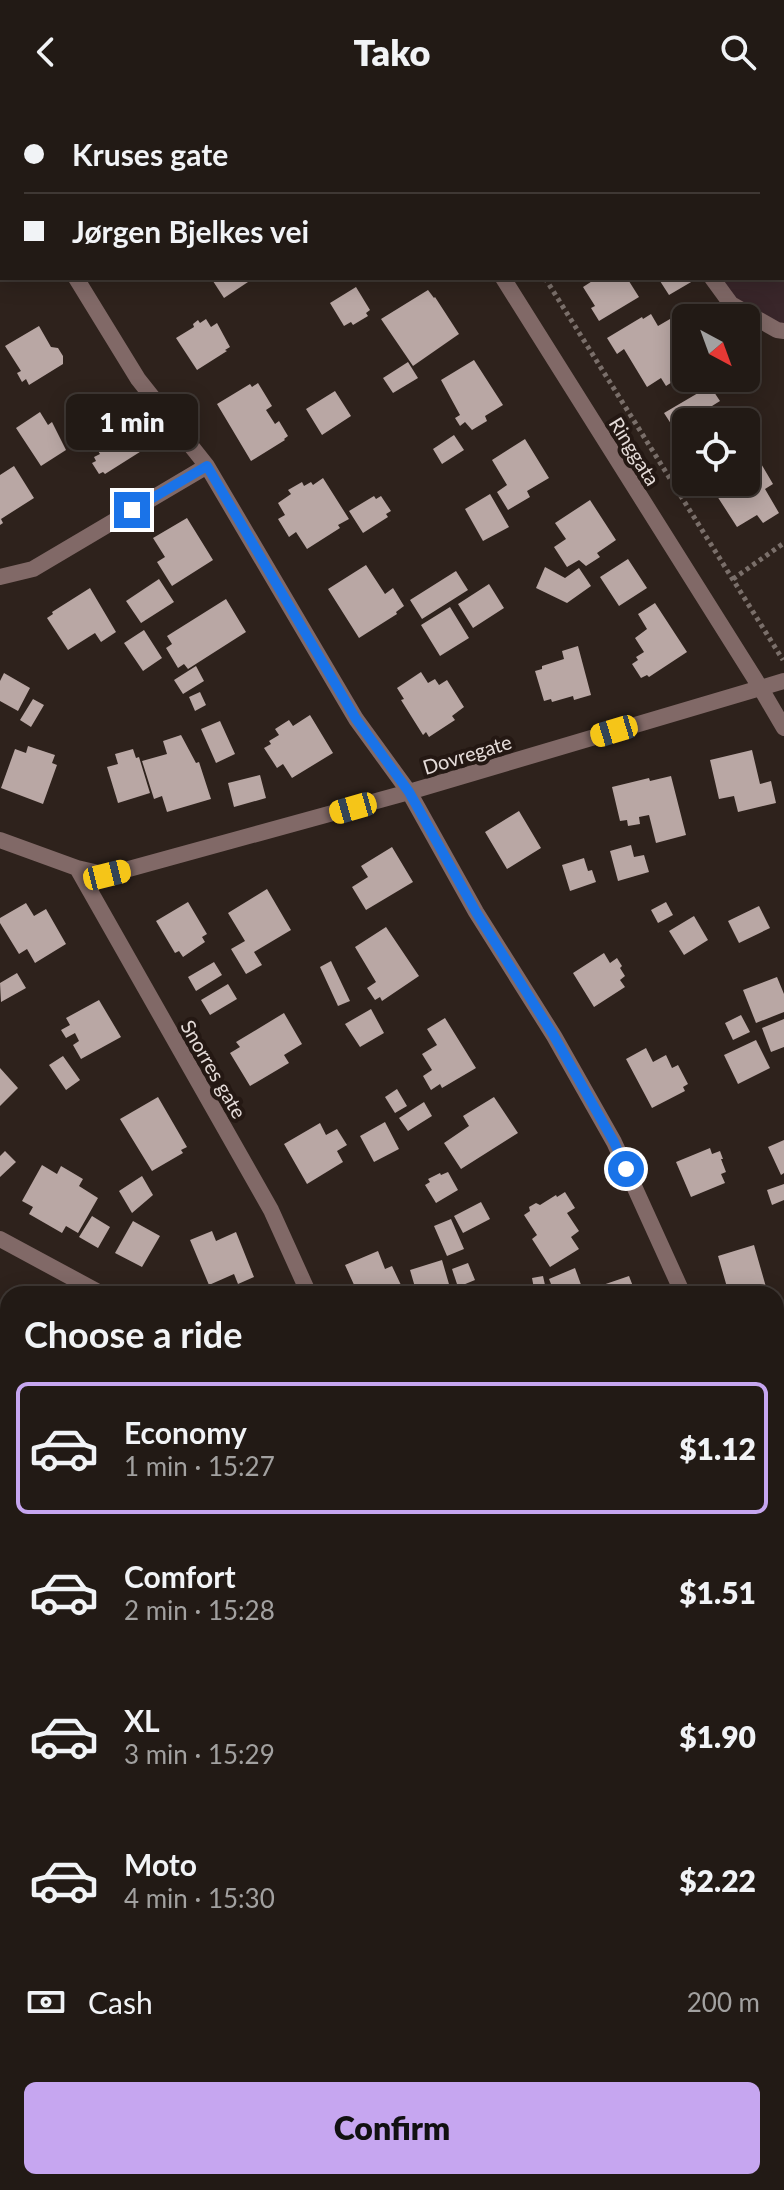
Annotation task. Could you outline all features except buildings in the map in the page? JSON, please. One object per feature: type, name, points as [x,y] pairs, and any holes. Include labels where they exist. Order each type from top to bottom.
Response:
[{"type":"street","points":[[77,280],[138,379],[207,466],[356,719],[409,792],[476,912],[554,1036],[614,1142],[679,1286]]},
{"type":"street","name":"Ringgata","points":[[504,280],[784,728]]},
{"type":"street","points":[[713,280],[731,304],[784,331]]},
{"type":"street","points":[[0,577],[33,569],[207,466]]},
{"type":"street","name":"Dovregate","points":[[0,840],[77,868],[107,875],[409,792],[784,681]]},
{"type":"street","name":"Snorres gate","points":[[77,868],[271,1210],[305,1286]]},
{"type":"street","points":[[0,1239],[87,1286]]},
{"type":"path","name":"Ringgata","points":[[546,280],[784,661]]},
{"type":"path","points":[[733,579],[784,543]]},
{"type":"shaded area","points":[[716,280],[784,280],[784,331],[760,319],[760,304],[731,304]]},
{"type":"route","points":[[132,510],[207,466],[356,719],[409,792],[476,912],[554,1036],[626,1169]]}]
